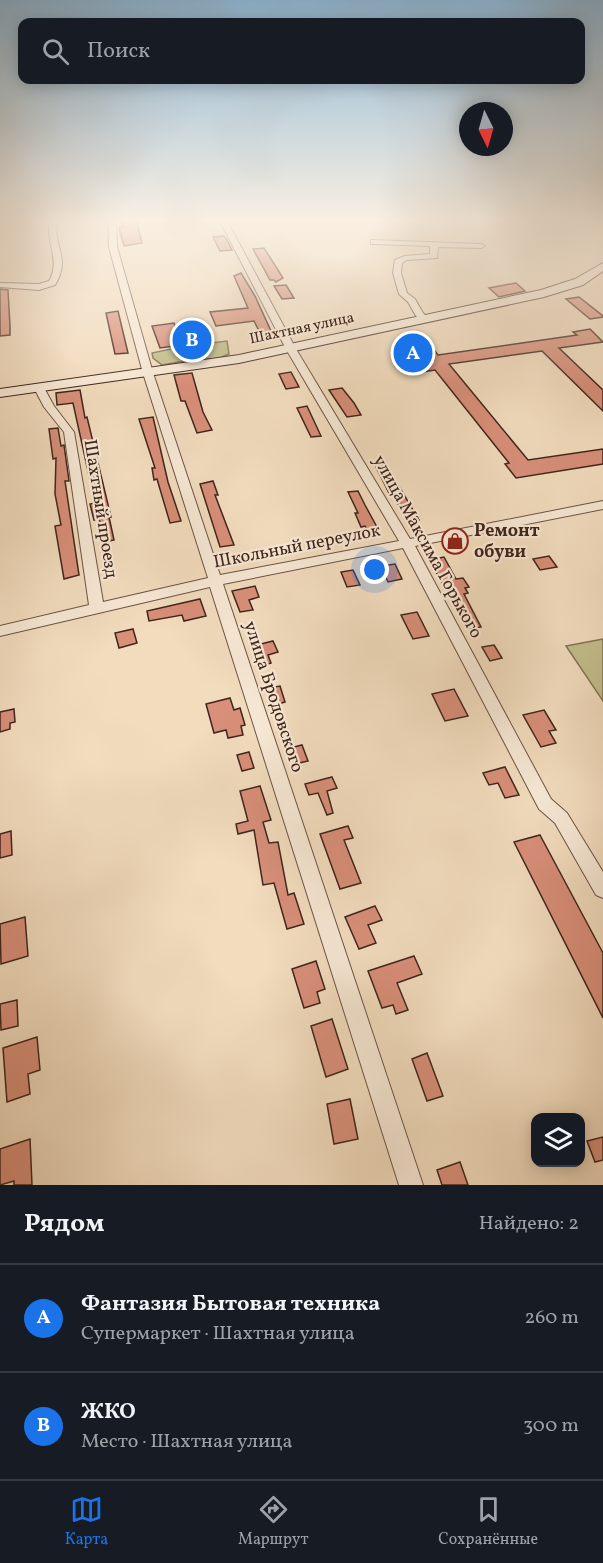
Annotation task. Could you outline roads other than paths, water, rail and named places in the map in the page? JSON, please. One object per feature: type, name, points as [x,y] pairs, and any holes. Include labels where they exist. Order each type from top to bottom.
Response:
[{"type":"main road","name":"Шахтная улица","points":[[0,393],[148,373],[291,349],[554,290],[579,282],[591,274]]},
{"type":"street","points":[[0,285],[39,287],[52,283],[56,274]]},
{"type":"street","name":"улица Бродовского","points":[[121,274],[148,373],[411,1185]]},
{"type":"street","name":"улица Максима Горького","points":[[251,274],[291,349],[408,545],[545,804],[561,818],[603,889]]},
{"type":"street","points":[[397,274],[403,294],[425,319]]},
{"type":"street","name":"Шахтный проезд","points":[[39,388],[49,407],[69,432],[97,610]]},
{"type":"street","name":"Школьный переулок","points":[[0,631],[215,581],[603,505]]},
{"type":"place","name":"ЖКО","points":[[192,340]]},
{"type":"place","name":"Фантазия Бытовая техника","points":[[413,353]]},
{"type":"place","name":"Ремонт обуви","points":[[455,541]]}]
